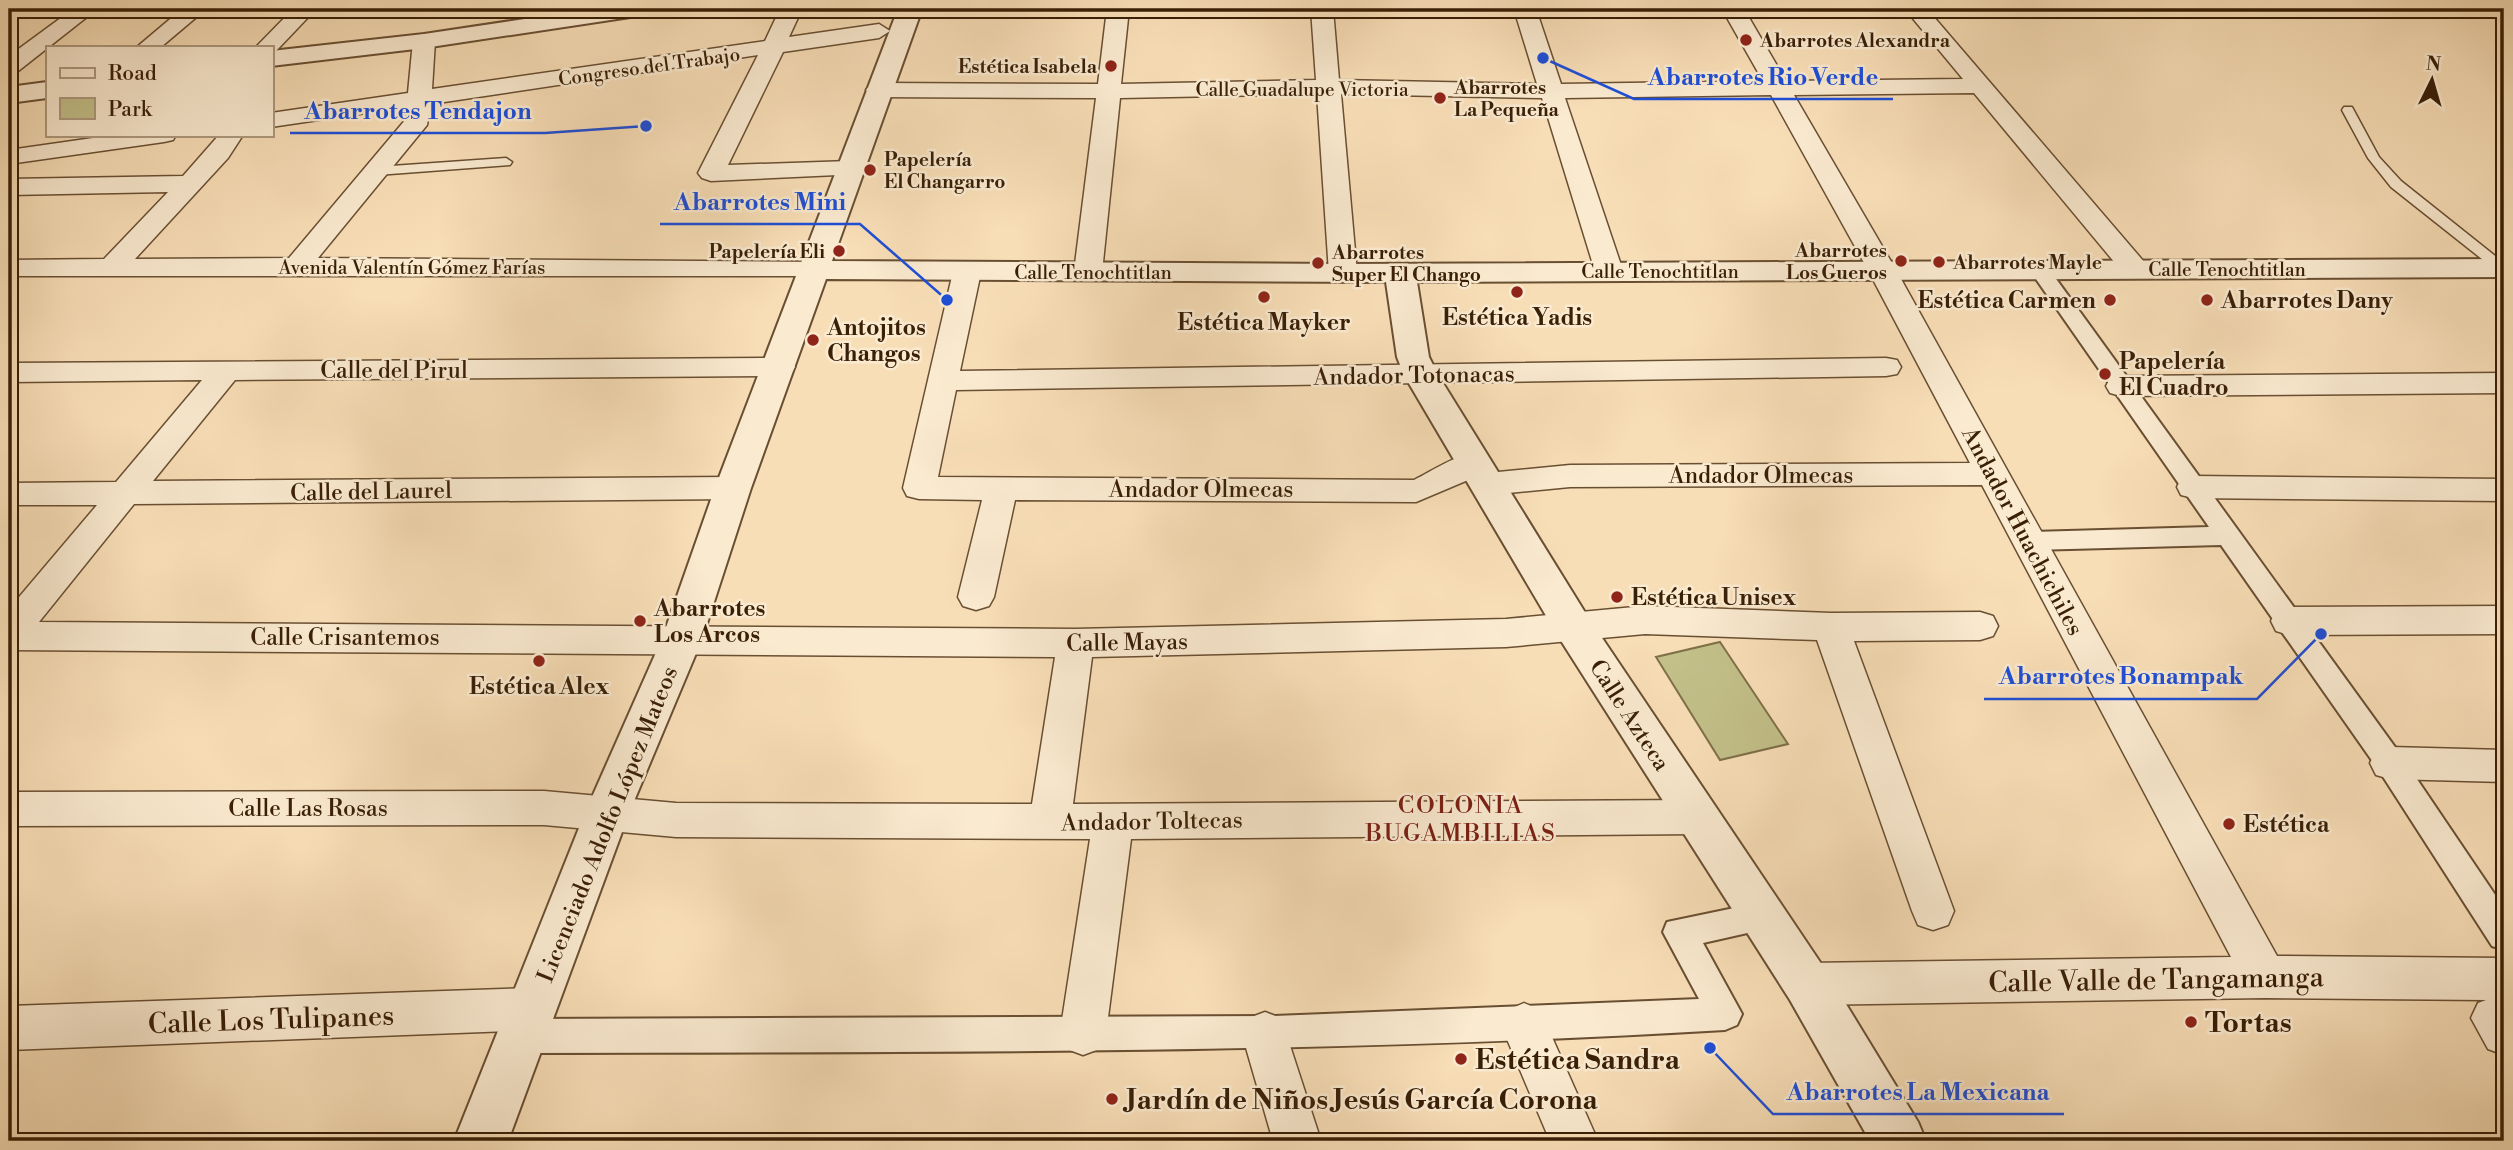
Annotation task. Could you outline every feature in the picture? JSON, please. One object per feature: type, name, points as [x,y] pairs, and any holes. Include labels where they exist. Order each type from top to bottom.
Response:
[{"type":"street","points":[[9,67],[86,9]]},
{"type":"street","points":[[149,46],[195,9]]},
{"type":"street","points":[[268,46],[305,9]]},
{"type":"street","points":[[273,59],[424,41],[566,15],[638,9]]},
{"type":"street","points":[[791,9],[745,109],[711,173],[850,169]]},
{"type":"street","name":"Licenciado Adolfo López Mateos","points":[[481,1141],[607,813],[682,639],[733,488],[816,270],[878,90],[910,9]]},
{"type":"street","points":[[1088,272],[1106,91],[1118,9]]},
{"type":"street","points":[[1322,9],[1343,273]]},
{"type":"street","points":[[1525,9],[1609,271]]},
{"type":"street","name":"Andador Huachichiles","points":[[1733,9],[1882,270],[2264,977]]},
{"type":"street","points":[[1916,9],[1978,86],[2136,269]]},
{"type":"street","name":"Congreso del Trabajo","points":[[273,120],[879,31]]},
{"type":"street","points":[[297,266],[413,130],[418,120],[424,41]]},
{"type":"street","name":"Calle Guadalupe Victoria","points":[[878,90],[1106,91],[1328,87],[1551,91],[1978,86]]},
{"type":"street","points":[[9,95],[46,90]]},
{"type":"street","points":[[9,157],[73,141],[149,136]]},
{"type":"street","points":[[112,267],[219,153],[230,136]]},
{"type":"street","points":[[54,179],[73,141]]},
{"type":"street","points":[[9,174],[54,179],[190,184]]},
{"type":"street","points":[[9,187],[54,179]]},
{"type":"street","name":"Avenida Valentín Gómez Farías","points":[[9,268],[297,266],[816,270]]},
{"type":"street","name":"Calle Tenochtitlan","points":[[816,270],[1343,273],[2503,268]]},
{"type":"street","points":[[2039,269],[2390,763],[2504,935]]},
{"type":"street","points":[[942,381],[967,272]]},
{"type":"street","name":"Calle Azteca","points":[[1400,272],[1413,357],[1421,375],[1572,625],[1807,984],[1899,1141]]},
{"type":"street","name":"Calle del Pirul","points":[[9,372],[779,367]]},
{"type":"street","name":"Andador Totonacas","points":[[942,381],[1886,367]]},
{"type":"street","points":[[9,635],[226,371]]},
{"type":"street","name":"Andador Olmecas","points":[[942,381],[919,488],[1416,491],[1430,486],[1454,470],[1482,474],[1570,476],[1992,474]]},
{"type":"street","points":[[2121,386],[2504,383]]},
{"type":"street","points":[[2193,487],[2504,490]]},
{"type":"street","name":"Calle del Laurel","points":[[9,494],[733,488]]},
{"type":"street","points":[[976,597],[1001,488]]},
{"type":"street","points":[[2029,541],[2228,536]]},
{"type":"street","name":"Calle Mayas","points":[[682,639],[1074,643],[1506,633],[1645,620],[1831,627],[1980,626]]},
{"type":"street","points":[[2289,621],[2504,620]]},
{"type":"street","points":[[1831,627],[1933,911]]},
{"type":"street","name":"Calle Crisantemos","points":[[9,635],[682,639]]},
{"type":"street","points":[[1050,822],[1074,643]]},
{"type":"street","points":[[2390,763],[2504,766]]},
{"type":"street","name":"Calle Las Rosas","points":[[9,809],[544,808],[607,813]]},
{"type":"street","name":"Andador Toltecas","points":[[607,813],[676,820],[1050,822],[1697,817]]},
{"type":"street","points":[[1083,1033],[1113,820]]},
{"type":"street","points":[[527,1023],[1265,1034],[1524,1025],[1725,1014],[1679,932],[1763,918]]},
{"type":"street","name":"Calle Valle de Tangamanga","points":[[1807,984],[2264,977],[2501,1010]]},
{"type":"street","name":"Calle Los Tulipanes","points":[[9,1028],[527,1023]]},
{"type":"street","points":[[1524,1025],[1574,1141]]},
{"type":"street","points":[[1265,1034],[1297,1141]]},
{"type":"lane","points":[[2348,110],[2374,158],[2396,184],[2503,268]]},
{"type":"lane","points":[[377,172],[506,162]]},
{"type":"green space","points":[[1720,642],[1788,744],[1720,760],[1656,657]]},
{"type":"place","name":"Abarrotes Alexandra","points":[[1746,40]]},
{"type":"place","name":"Abarrotes Rio Verde","points":[[1543,58]]},
{"type":"place","name":"Estética Isabela","points":[[1111,66]]},
{"type":"place","name":"Abarrotes La Pequeña","points":[[1440,98]]},
{"type":"place","name":"Abarrotes Tendajon","points":[[646,126]]},
{"type":"place","name":"Papelería El Changarro","points":[[870,170]]},
{"type":"place","name":"Papelería Eli","points":[[839,251]]},
{"type":"place","name":"Abarrotes Los Gueros","points":[[1901,261]]},
{"type":"place","name":"Abarrotes Mayle","points":[[1939,262]]},
{"type":"place","name":"Abarrotes Super El Chango","points":[[1318,263]]},
{"type":"place","name":"Estética Yadis","points":[[1517,292]]},
{"type":"place","name":"Estética Mayker","points":[[1264,297]]},
{"type":"place","name":"Abarrotes Mini","points":[[947,300]]},
{"type":"place","name":"Estética Carmen","points":[[2110,300]]},
{"type":"place","name":"Abarrotes Dany","points":[[2207,300]]},
{"type":"place","name":"Antojitos Changos","points":[[813,340]]},
{"type":"place","name":"Papelería El Cuadro","points":[[2105,374]]},
{"type":"place","name":"Estética Unisex","points":[[1617,597]]},
{"type":"place","name":"Abarrotes Los Arcos","points":[[640,621]]},
{"type":"place","name":"Abarrotes Bonampak","points":[[2321,634]]},
{"type":"place","name":"Estética Alex","points":[[539,661]]},
{"type":"place","name":"Estética","points":[[2229,824]]},
{"type":"place","name":"Tortas","points":[[2191,1022]]},
{"type":"place","name":"Abarrotes La Mexicana","points":[[1710,1048]]},
{"type":"place","name":"Estética Sandra","points":[[1461,1059]]},
{"type":"place","name":"Jardín de Niños Jesús García Corona","points":[[1112,1099]]},
{"type":"district","name":"COLONIA BUGAMBILIAS","points":[[1461,819]]}]
